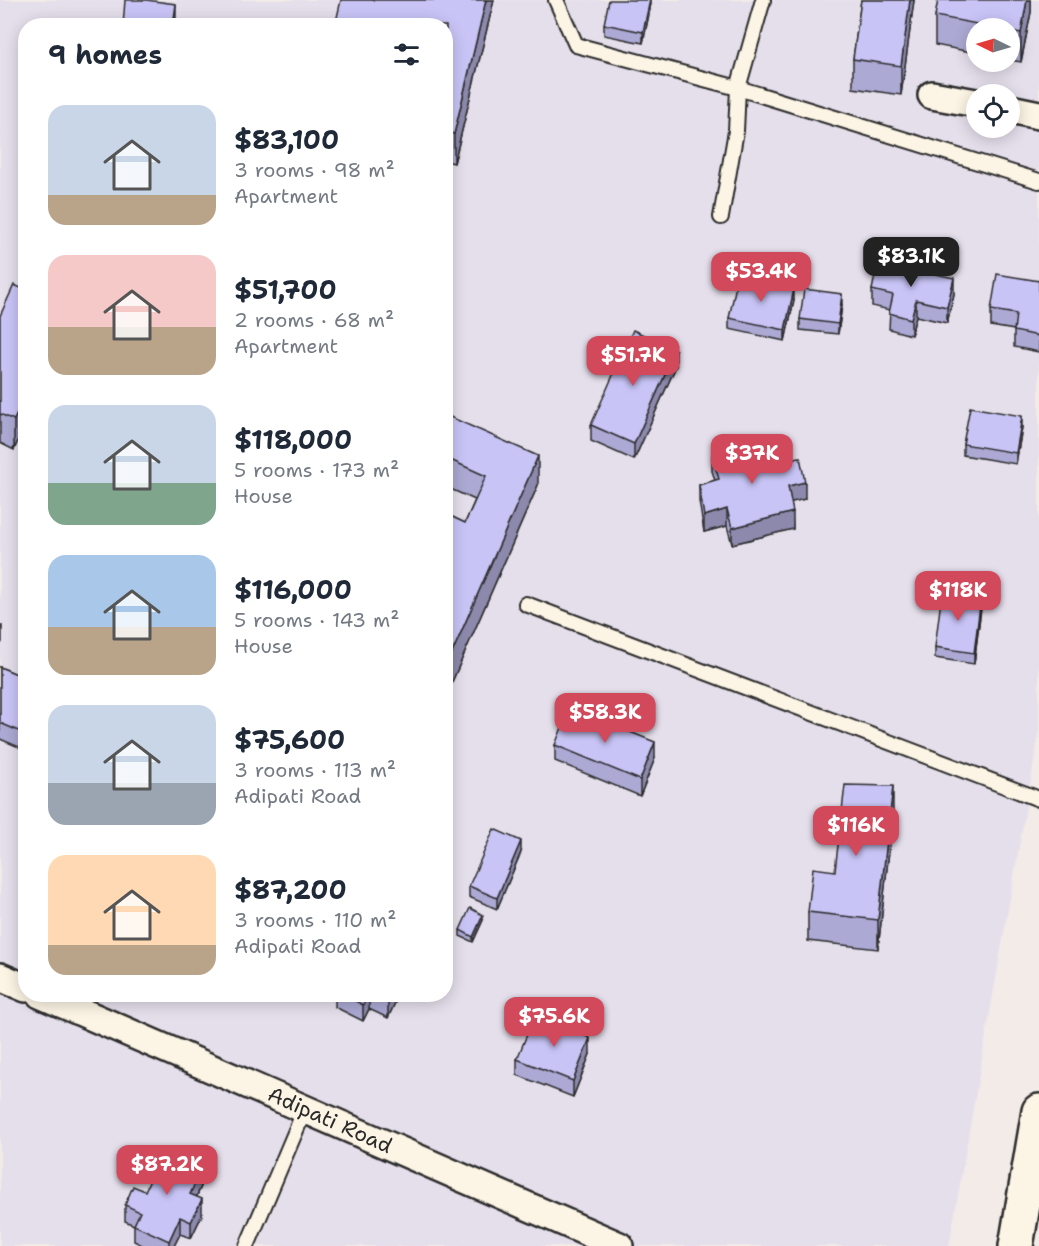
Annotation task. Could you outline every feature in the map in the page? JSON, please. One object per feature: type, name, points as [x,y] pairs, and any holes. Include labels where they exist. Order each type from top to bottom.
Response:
[{"type":"main road","points":[[1016,1246],[1039,1111]]},
{"type":"street","points":[[932,95],[966,102]]},
{"type":"street","points":[[1020,112],[1039,115]]},
{"type":"street","points":[[0,977],[18,985]]},
{"type":"street","name":"Adipati Road","points":[[58,1002],[619,1246]]},
{"type":"lane","points":[[556,0],[576,45],[738,88],[1039,182]]},
{"type":"lane","points":[[721,217],[736,130],[738,88],[763,0]]},
{"type":"lane","points":[[526,604],[1039,799]]},
{"type":"lane","points":[[247,1246],[305,1109]]},
{"type":"shaded area","points":[[0,0],[1039,0],[1039,733],[949,1246],[0,1246]]},
{"type":"building","points":[[125,0],[176,4],[174,18],[124,18]]},
{"type":"building","points":[[341,0],[486,0],[454,134],[453,18],[337,18]]},
{"type":"building","points":[[609,0],[650,0],[643,32],[604,24]]},
{"type":"building","points":[[861,0],[910,0],[901,66],[853,59]]},
{"type":"building","points":[[938,0],[1027,0],[1021,33],[1020,18],[966,18],[966,22],[935,16]]},
{"type":"building","points":[[878,261],[954,278],[947,307],[916,300],[911,319],[889,313],[893,295],[872,290]]},
{"type":"building","points":[[997,274],[1039,281],[1039,336],[1014,331],[1016,314],[991,310]]},
{"type":"building","points":[[738,276],[794,289],[785,330],[729,318]]},
{"type":"building","points":[[14,285],[18,287],[18,411],[14,420],[0,414],[0,316]]},
{"type":"building","points":[[804,289],[842,294],[838,324],[800,319]]},
{"type":"building","points":[[633,330],[676,350],[634,444],[591,425]]},
{"type":"building","points":[[970,407],[1022,416],[1016,453],[963,444]]},
{"type":"building","points":[[453,418],[538,456],[453,651],[453,517],[465,523],[486,476],[453,461]]},
{"type":"building","points":[[777,442],[782,461],[800,457],[805,482],[788,486],[793,512],[732,528],[727,509],[704,516],[699,485],[719,479],[712,455]]},
{"type":"building","points":[[942,592],[981,597],[974,653],[935,647]]},
{"type":"building","points":[[0,667],[18,675],[18,731],[0,723]]},
{"type":"building","points":[[570,708],[655,742],[640,780],[555,745]]},
{"type":"building","points":[[845,785],[893,786],[878,920],[808,912],[813,868],[835,871]]},
{"type":"building","points":[[494,829],[521,841],[497,898],[469,886]]},
{"type":"building","points":[[470,908],[483,915],[473,937],[460,930]]},
{"type":"building","points":[[535,1015],[590,1038],[573,1081],[517,1059]]},
{"type":"building","points":[[164,1149],[203,1166],[190,1194],[202,1199],[191,1222],[180,1217],[169,1241],[134,1225],[140,1212],[125,1205],[133,1186],[145,1191]]}]
